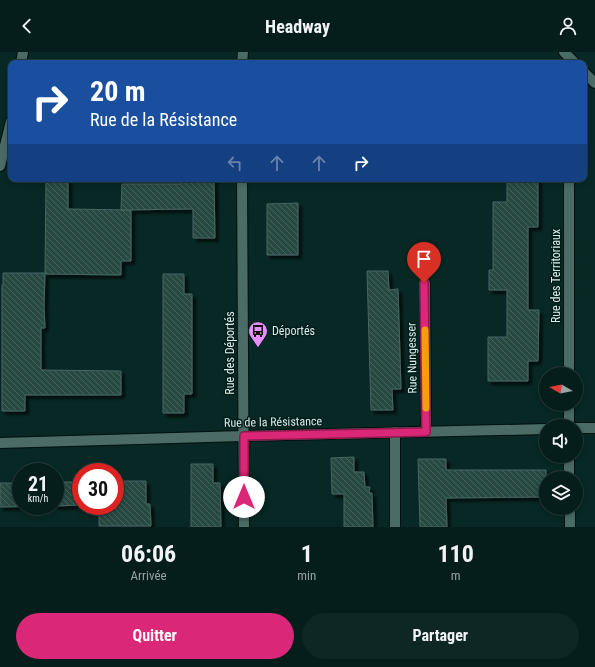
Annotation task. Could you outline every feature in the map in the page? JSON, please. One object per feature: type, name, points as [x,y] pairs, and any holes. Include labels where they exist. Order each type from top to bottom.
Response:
[{"type":"street","points":[[564,52],[572,60]]},
{"type":"street","points":[[587,75],[595,83]]},
{"type":"street","points":[[0,166],[8,133]]},
{"type":"street","name":"Rue des Déportés","points":[[242,182],[244,527]]},
{"type":"street","name":"Rue des Territoriaux","points":[[569,182],[569,367]]},
{"type":"street","name":"Rue Nungesser","points":[[424,283],[426,432]]},
{"type":"street","points":[[583,428],[595,428]]},
{"type":"street","name":"Rue de la Résistance","points":[[0,442],[539,429]]},
{"type":"street","points":[[395,432],[395,527]]},
{"type":"street","points":[[570,515],[570,527]]},
{"type":"building","points":[[46,182],[68,182],[68,209],[131,210],[131,261],[121,261],[121,275],[45,274]]},
{"type":"building","points":[[181,182],[214,182],[215,238],[193,238],[193,209],[121,210],[122,184],[181,184]]},
{"type":"building","points":[[507,182],[538,182],[538,227],[528,227],[528,310],[539,310],[538,361],[528,361],[528,381],[488,381],[488,337],[507,337],[507,290],[489,290],[489,270],[493,270],[493,202],[507,202]]},
{"type":"building","points":[[298,203],[298,255],[267,255],[267,204]]},
{"type":"building","points":[[367,271],[388,271],[389,290],[398,289],[401,389],[392,389],[393,410],[371,410]]},
{"type":"building","points":[[3,273],[45,273],[45,328],[41,328],[41,370],[121,371],[121,395],[25,395],[25,411],[2,411]]},
{"type":"building","points":[[163,274],[184,274],[184,294],[192,294],[192,394],[184,394],[184,413],[163,413]]},
{"type":"building","points":[[354,457],[354,472],[364,472],[365,487],[370,487],[369,493],[372,493],[373,527],[344,527],[344,494],[332,494],[331,458]]},
{"type":"building","points":[[418,459],[446,459],[446,470],[546,470],[539,471],[539,497],[446,498],[447,527],[420,527]]},
{"type":"building","points":[[191,464],[213,464],[213,483],[220,483],[221,527],[191,527]]},
{"type":"building","points":[[124,481],[146,481],[146,504],[150,504],[151,526],[99,526],[99,515],[124,515]]},
{"type":"building","points":[[64,482],[72,482],[72,505],[64,506]]},
{"type":"building","points":[[0,483],[12,483],[12,507],[0,507]]},
{"type":"slow traffic","points":[[425,330],[426,408]]},
{"type":"place","name":"Déportés","points":[[258,348]]},
{"type":"route","points":[[244,497],[244,436],[426,432],[424,283]]}]
